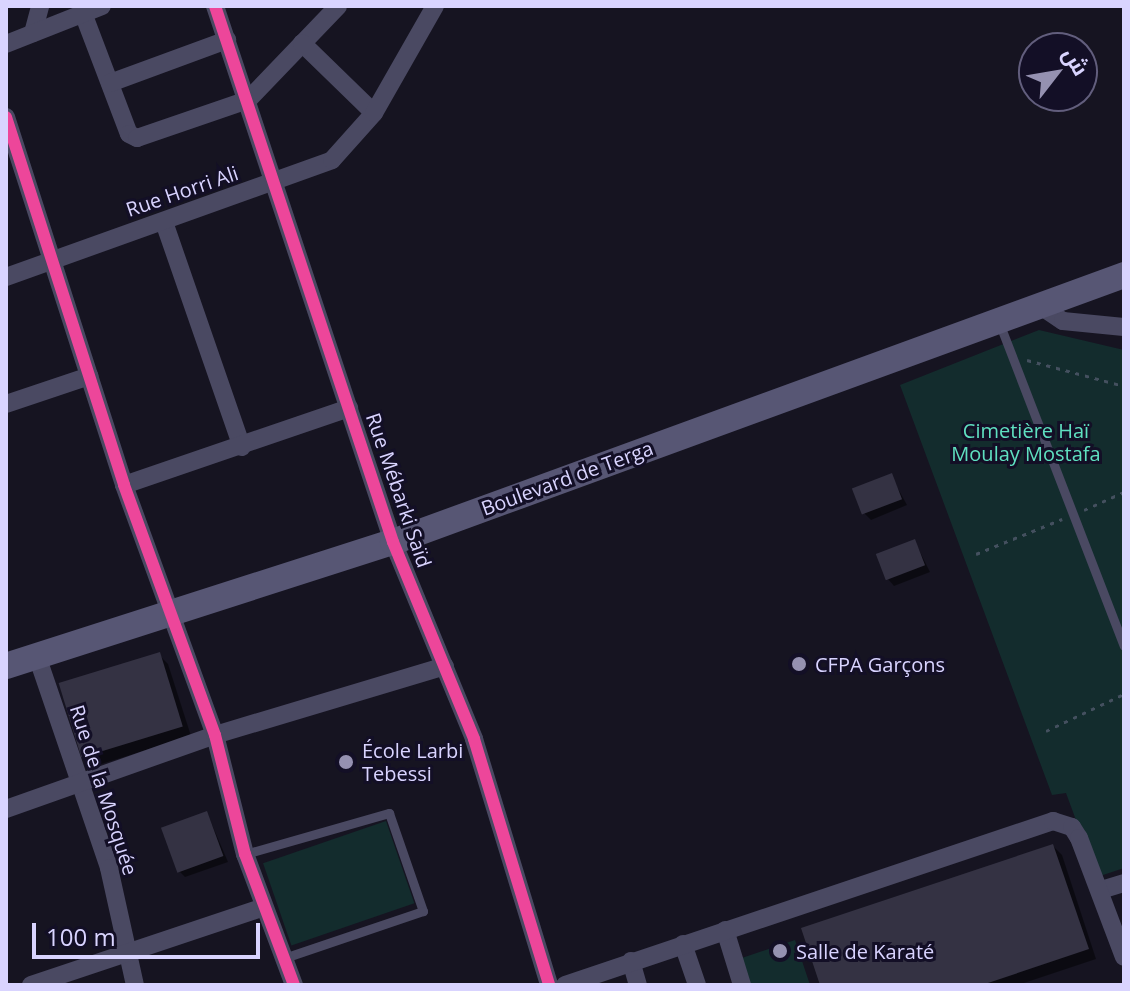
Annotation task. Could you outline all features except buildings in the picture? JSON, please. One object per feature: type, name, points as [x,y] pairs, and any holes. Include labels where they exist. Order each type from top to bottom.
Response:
[{"type":"main road","name":"Boulevard de Terga","points":[[6,666],[393,542],[1124,275]]},
{"type":"street","points":[[33,33],[40,6]]},
{"type":"street","points":[[6,44],[102,6]]},
{"type":"street","name":"Rue Mébarki Saïd","points":[[215,6],[393,542],[474,739],[549,985]]},
{"type":"street","name":"Rue Horri Ali","points":[[6,277],[332,160],[374,113],[435,6]]},
{"type":"street","points":[[83,13],[135,138],[248,100],[331,8]]},
{"type":"street","points":[[110,83],[227,40]]},
{"type":"street","points":[[302,43],[374,113]]},
{"type":"street","points":[[6,117],[124,485],[215,735],[245,854],[294,985]]},
{"type":"street","points":[[164,222],[242,447]]},
{"type":"street","points":[[1042,307],[1063,321],[1124,327]]},
{"type":"street","points":[[6,404],[89,376]]},
{"type":"street","points":[[124,485],[349,408]]},
{"type":"street","name":"Rue de la Mosquée","points":[[37,656],[109,868],[126,957],[135,985]]},
{"type":"street","points":[[6,809],[215,735],[445,666]]},
{"type":"street","points":[[565,985],[1053,821],[1072,827],[1120,937],[1124,957]]},
{"type":"street","points":[[1101,890],[1124,883]]},
{"type":"street","points":[[31,985],[126,957],[264,907]]},
{"type":"street","points":[[725,930],[742,985]]},
{"type":"street","points":[[683,944],[697,985]]},
{"type":"street","points":[[631,961],[638,985]]},
{"type":"lane","points":[[999,322],[1124,646]]},
{"type":"lane","points":[[245,854],[389,813],[423,911],[284,958]]},
{"type":"path","points":[[1012,356],[1124,386]]},
{"type":"path","points":[[976,554],[1124,492]]},
{"type":"path","points":[[1046,731],[1124,694]]},
{"type":"green space","name":"Cimetière Haï Moulay Mostafa","points":[[1039,330],[1124,350],[1124,868],[1097,877],[1066,793],[1052,795],[900,385]]},
{"type":"green space","points":[[386,821],[414,903],[291,946],[263,863]]},
{"type":"green space","name":"Salle de Karaté","points":[[795,940],[810,985],[735,985],[727,963]]},
{"type":"cycle path","points":[[215,6],[393,542],[474,739],[549,985]]},
{"type":"cycle path","points":[[6,117],[124,485],[215,735],[245,854],[294,985]]},
{"type":"place","name":"CFPA Garçons","points":[[799,664]]},
{"type":"place","name":"École Larbi Tebessi","points":[[346,762]]},
{"type":"place","name":"Salle de Karaté","points":[[780,951]]}]
